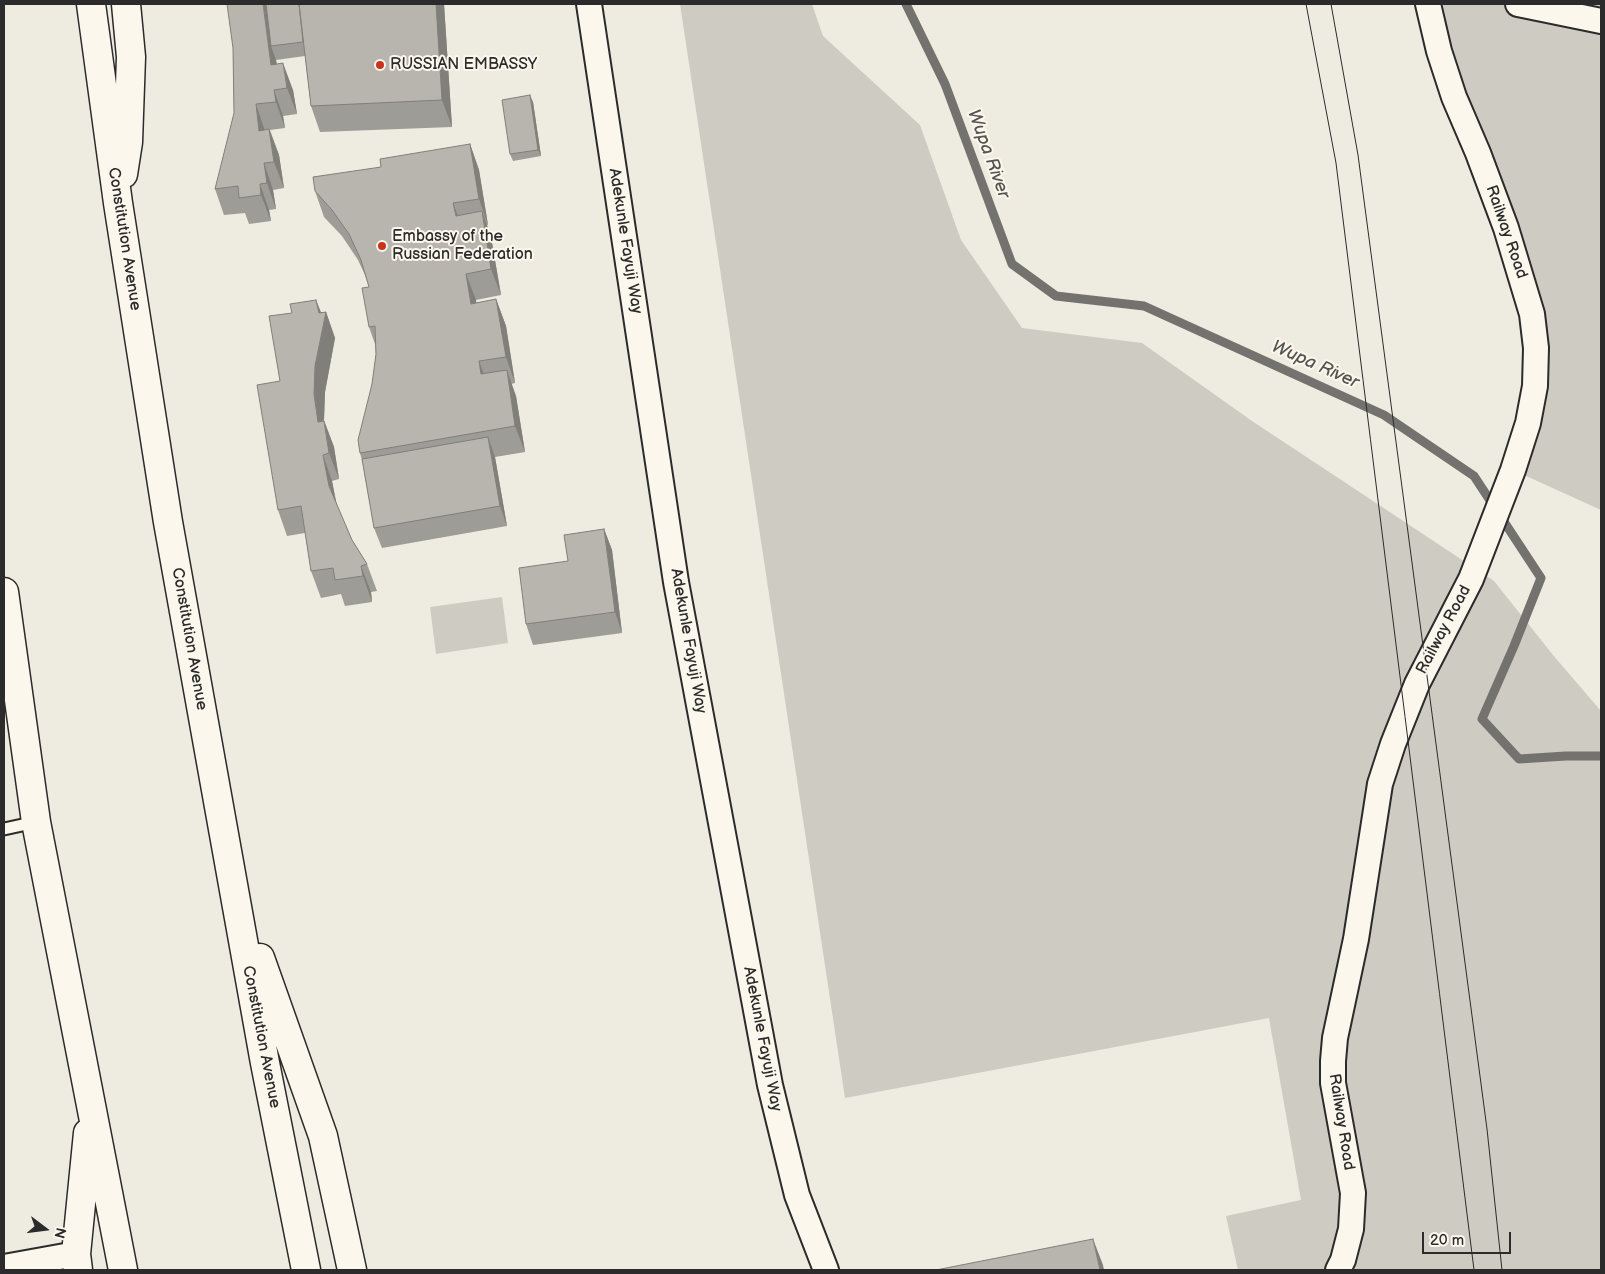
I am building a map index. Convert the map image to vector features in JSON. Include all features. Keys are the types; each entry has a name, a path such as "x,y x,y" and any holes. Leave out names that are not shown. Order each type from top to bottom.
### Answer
{"main road":[{"name":"Constitution Avenue","path":"91,4 118,203 168,522 265,1063 306,1270"},
{"path":"118,203 128,142 131,57 126,4"},
{"path":"4,592 36,822 123,1270"},
{"path":"232,882 323,1136 352,1270"},
{"path":"77,1262 91,1104"}],"street":[{"name":"Adekunle Fayuji Way","path":"589,4 676,582 768,1075 797,1195 826,1270"},
{"name":"Railway Road","path":"1338,1270 1343,1260 1351,1229 1352,1193 1334,1083 1333,1061 1335,1038 1356,939 1380,784 1393,744 1417,684 1471,579 1514,470 1528,424 1536,386 1536,348 1532,314 1506,228 1478,153 1454,97 1439,51 1428,4"},
{"path":"1518,4 1601,21"},
{"path":"4,1267 77,1262"}],"lane":[{"path":"4,828 36,822"}],"shaded area":[{"path":"680,4 812,4 823,36 920,125 961,240 1022,328 1142,343 1252,421 1494,581 1601,711 1601,1270 1238,1270 1226,1216 1301,1200 1269,1018 845,1098"},
{"path":"1428,4 1601,4 1601,510 1513,470 1536,348"},
{"path":"502,597 508,643 436,654 430,607"}],"building":[{"path":"227,4 263,4 271,65 283,63 287,88 274,90 276,102 256,104 259,131 269,129 274,162 264,163 267,183 260,184 261,195 239,198 238,186 215,189 234,113 233,48"},
{"path":"266,4 299,4 303,42 271,46"},
{"name":"RUSSIAN EMBASSY","path":"299,4 436,4 442,100 311,106"},
{"path":"530,95 538,150 510,154 502,100"},
{"path":"470,144 479,199 453,203 456,216 482,211 491,269 466,274 471,304 496,299 506,357 479,361 481,374 507,370 515,426 360,453 358,440 372,384 376,354 375,326 369,327 362,288 369,287 361,260 349,234 332,210 315,191 313,177 381,167 380,159"},
{"path":"316,300 319,313 326,312 315,366 314,394 318,422 324,421 329,453 323,455 329,486 352,540 367,564 361,566 363,576 335,580 333,568 311,571 301,506 278,510 257,385 280,381 269,316 292,313 290,304"},
{"path":"488,437 500,506 374,528 362,459"},
{"path":"604,529 615,612 526,624 519,568 568,561 564,535"},
{"path":"1093,1239 1100,1270 936,1270"}],"waterway":[{"name":"Wupa River","path":"906,4 945,84 1012,264 1056,296 1144,306 1384,415 1474,476 1541,578 1482,719 1519,759 1601,756"}],"tram line":[{"path":"1306,4 1336,163 1474,1270"},
{"path":"1331,4 1358,155 1487,1129 1502,1270"}],"place":[{"name":"RUSSIAN EMBASSY","path":"380,65"},
{"name":"Embassy of the Russian Federation","path":"382,246"}]}
